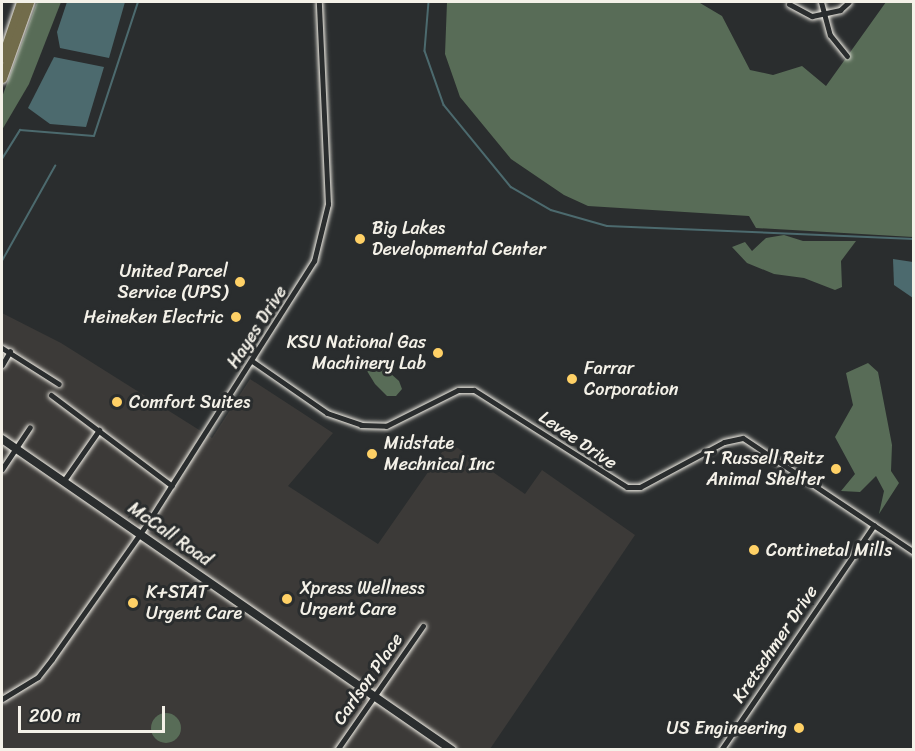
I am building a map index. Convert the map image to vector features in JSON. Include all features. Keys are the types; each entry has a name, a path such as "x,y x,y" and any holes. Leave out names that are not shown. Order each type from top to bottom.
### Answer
{"highway":[{"path":"2,58 21,2"},
{"path":"2,78 29,2"}],"main road":[{"name":"McCall Road","path":"2,439 15,452"},
{"name":"McCall Road","path":"2,449 15,452 65,479 452,750"}],"street":[{"name":"Hayes Drive","path":"2,699 45,670 141,533 307,276 324,233 328,188 320,2"},
{"path":"821,2 830,36 847,56"},
{"path":"789,4 806,15 824,14 849,2"},
{"path":"2,348 59,384"},
{"path":"2,365 10,351"},
{"name":"Levee Drive","path":"252,361 327,413 361,425 405,420 458,390 484,393 627,487 640,487 724,442 743,438 914,552"},
{"path":"51,395 172,486"},
{"path":"2,469 30,427"},
{"path":"65,479 99,430"},
{"name":"Kretschmer Drive","path":"721,750 874,525"},
{"name":"Carlson Place","path":"337,750 423,626"}],"shaded area":[{"path":"2,313 61,343 212,438 250,379 333,433 288,486 378,544 449,442 525,494 542,470 635,535 490,749 2,749"}],"green space":[{"path":"37,2 61,2 29,84 2,130 2,97"},
{"path":"447,2 700,3 722,16 750,70 773,75 802,66 826,86 886,2 913,2 913,237 756,228 749,216 588,206 564,195 511,159 460,97 445,54"},
{"path":"784,235 803,241 856,241 841,261 842,287 835,290 804,278 774,274 747,263 732,247 745,242 752,251 766,238"},
{"path":"371,363 381,365 399,381 402,389 396,396 387,396 375,384 367,371"},
{"path":"868,363 878,372 892,445 891,471 899,483 879,514 884,491 876,476 860,492 841,491 855,474 835,437 853,405 846,373"},
{"path":"166,713 177,717 181,728 177,739 166,743 155,739 151,728 155,717"}],"water":[{"path":"67,2 125,2 109,58 60,48 57,32"},
{"path":"54,57 104,67 86,127 50,124 28,108"},
{"path":"893,259 913,262 913,298 894,285"}],"waterway":[{"path":"2,159 20,130 94,136 138,2"},
{"path":"429,2 425,51 444,105 511,187 551,210 607,226 914,239"},
{"path":"2,261 55,166"}],"place":[{"name":"Big Lakes Developmental Center","path":"360,239"},
{"name":"United Parcel Service (UPS)","path":"240,282"},
{"name":"Heineken Electric","path":"236,317"},
{"name":"KSU National Gas Machinery Lab","path":"438,353"},
{"name":"Farrar Corporation","path":"572,379"},
{"name":"Comfort Suites","path":"117,402"},
{"name":"Midstate Mechnical Inc","path":"372,454"},
{"name":"T. Russell Reitz Animal Shelter","path":"836,469"},
{"name":"Continetal Mills","path":"754,550"},
{"name":"Xpress Wellness Urgent Care","path":"287,599"},
{"name":"K+STAT Urgent Care","path":"133,603"},
{"name":"US Engineering","path":"799,728"}]}
